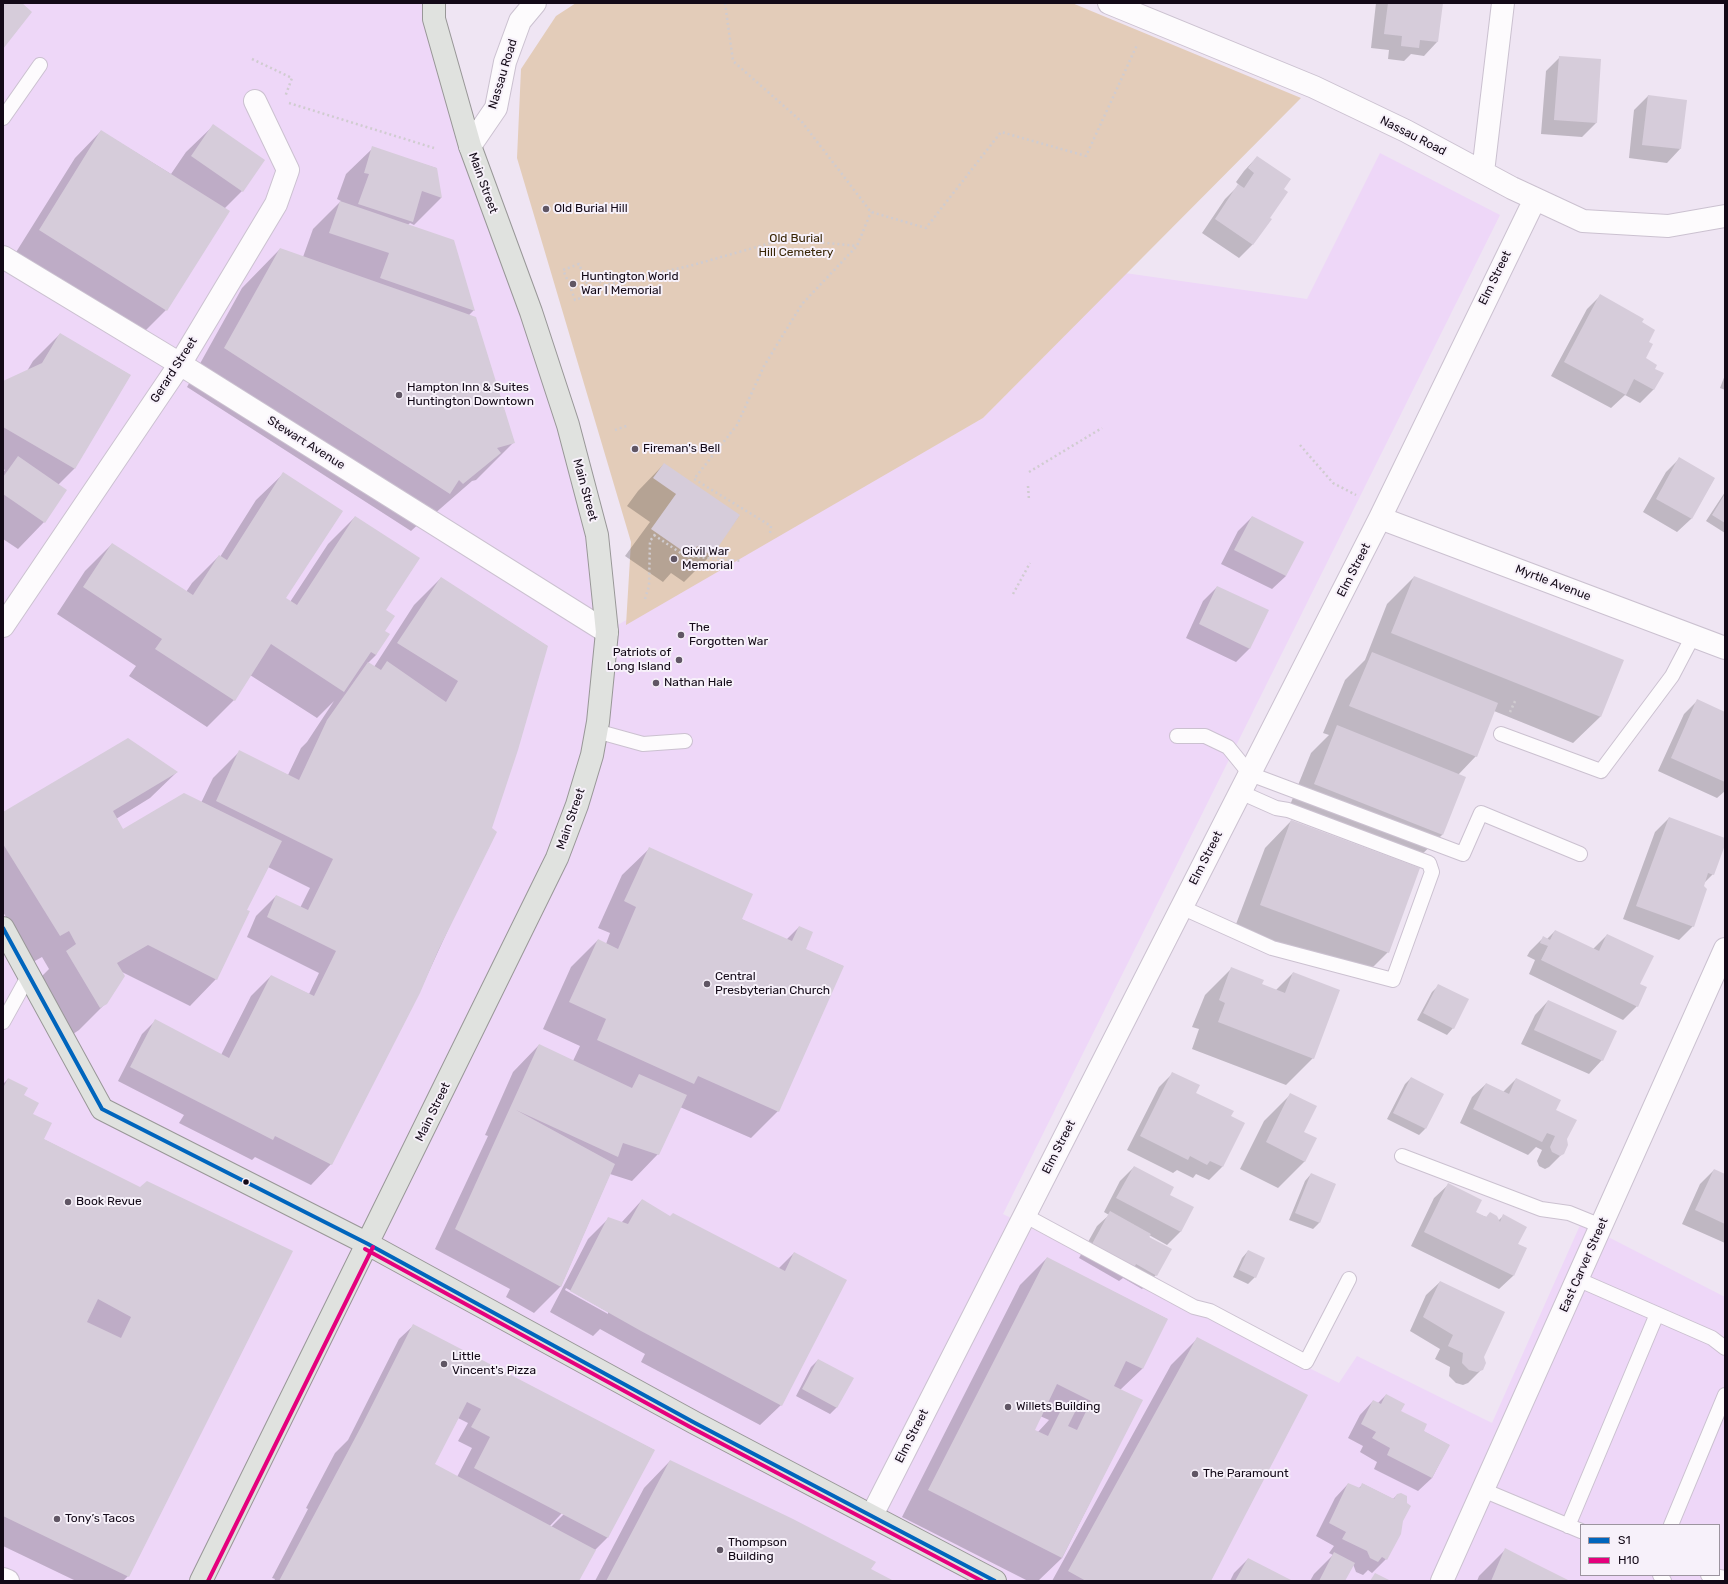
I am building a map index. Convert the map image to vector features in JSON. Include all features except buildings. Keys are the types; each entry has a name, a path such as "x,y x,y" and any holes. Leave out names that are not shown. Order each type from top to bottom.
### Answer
{"main road":[{"name":"Main Street","path":"201,1581 558,858 577,806 592,755 596,731 607,632 597,535 568,425 531,312 470,146 434,18 434,3"},
{"path":"3,928 102,1109 368,1244 695,1423 995,1581"}],"street":[{"name":"Nassau Road","path":"470,146 496,108 505,62 520,21 535,3"},
{"name":"Nassau Road","path":"1109,3 1314,87 1406,132 1535,199 1583,221 1668,226 1725,216"},
{"path":"1482,172 1503,3"},
{"name":"Gerard Street","path":"3,626 180,364 276,204 288,170 255,101"},
{"name":"Elm Street","path":"872,1515 1380,518 1535,199"},
{"name":"Stewart Avenue","path":"3,257 180,364 607,632"},
{"name":"Myrtle Avenue","path":"1380,518 1725,648"},
{"name":"East Carver Street","path":"1442,1581 1725,950"},
{"path":"3,1579 8,1581"}],"lane":[{"path":"3,118 40,65"},
{"path":"1501,734 1601,772 1672,676 1693,636"},
{"path":"596,731 643,744 685,741"},
{"path":"1177,736 1205,736 1228,747 1245,783 1276,808 1288,810 1429,863 1432,872 1393,980 1272,948 1181,907"},
{"path":"1245,783 1463,854 1481,813 1580,854"},
{"path":"3,1022 29,975"},
{"path":"1402,1156 1541,1209 1569,1212 1601,1226"},
{"path":"1024,1215 1194,1307 1210,1311 1306,1362 1349,1279"},
{"path":"1577,1279 1712,1338 1725,1348"},
{"path":"1483,1490 1574,1528 1657,1314"},
{"path":"1671,1524 1725,1395"},
{"path":"1714,1576 1725,1578"}],"path":[{"path":"725,3 733,61 802,122 871,212 926,228 1001,132 1086,156 1134,51"},
{"path":"252,59 292,78 283,102 434,148"},
{"path":"770,533 771,526 694,479 737,425 764,366 802,304 857,246 871,212"},
{"path":"585,279 592,276 606,285 693,265 785,239 857,246"},
{"path":"567,280 563,270 579,264 591,294 575,300 571,289"},
{"path":"615,430 629,425"},
{"path":"1029,472 1102,428"},
{"path":"1300,445 1333,482 1356,495"},
{"path":"1028,486 1029,500"},
{"path":"645,599 650,586 650,541 655,534 685,556 742,561"},
{"path":"1013,594 1030,563"}],"shaded area":[{"path":"3,3 436,3 565,427 607,631 983,418 1125,273 1307,299 1380,153 1500,215 1003,1214 1339,1383 1357,1356 1492,1423 1581,1223 1725,1297 1725,1581 3,1581"}],"green space":[{"name":"Old Burial Hill Cemetery","path":"576,3 1072,3 1301,98 983,418 626,625 631,542 517,158 521,69 556,16"}],"transit line":[{"name":"S1","path":"3,928 102,1109 368,1244 695,1423 995,1581"},
{"name":"H10","path":"208,1581 373,1247"},
{"name":"H10","path":"365,1249 692,1428 982,1581"}],"place":[{"name":"Old Burial Hill","path":"546,209"},
{"name":"Huntington World War I Memorial","path":"573,284"},
{"name":"Hampton Inn & Suites Huntington Downtown","path":"399,395"},
{"name":"Fireman's Bell","path":"635,449"},
{"name":"Civil War Memorial","path":"674,559"},
{"name":"The Forgotten War","path":"681,635"},
{"name":"Patriots of Long Island","path":"679,660"},
{"name":"Nathan Hale","path":"656,683"},
{"name":"Central Presbyterian Church","path":"707,984"},
{"name":"Book Revue","path":"68,1202"},
{"name":"Little Vincent's Pizza","path":"444,1364"},
{"name":"Willets Building","path":"1008,1407"},
{"name":"The Paramount","path":"1195,1474"},
{"name":"Tony’s Tacos","path":"57,1519"},
{"name":"Thompson Building","path":"720,1550"}]}
